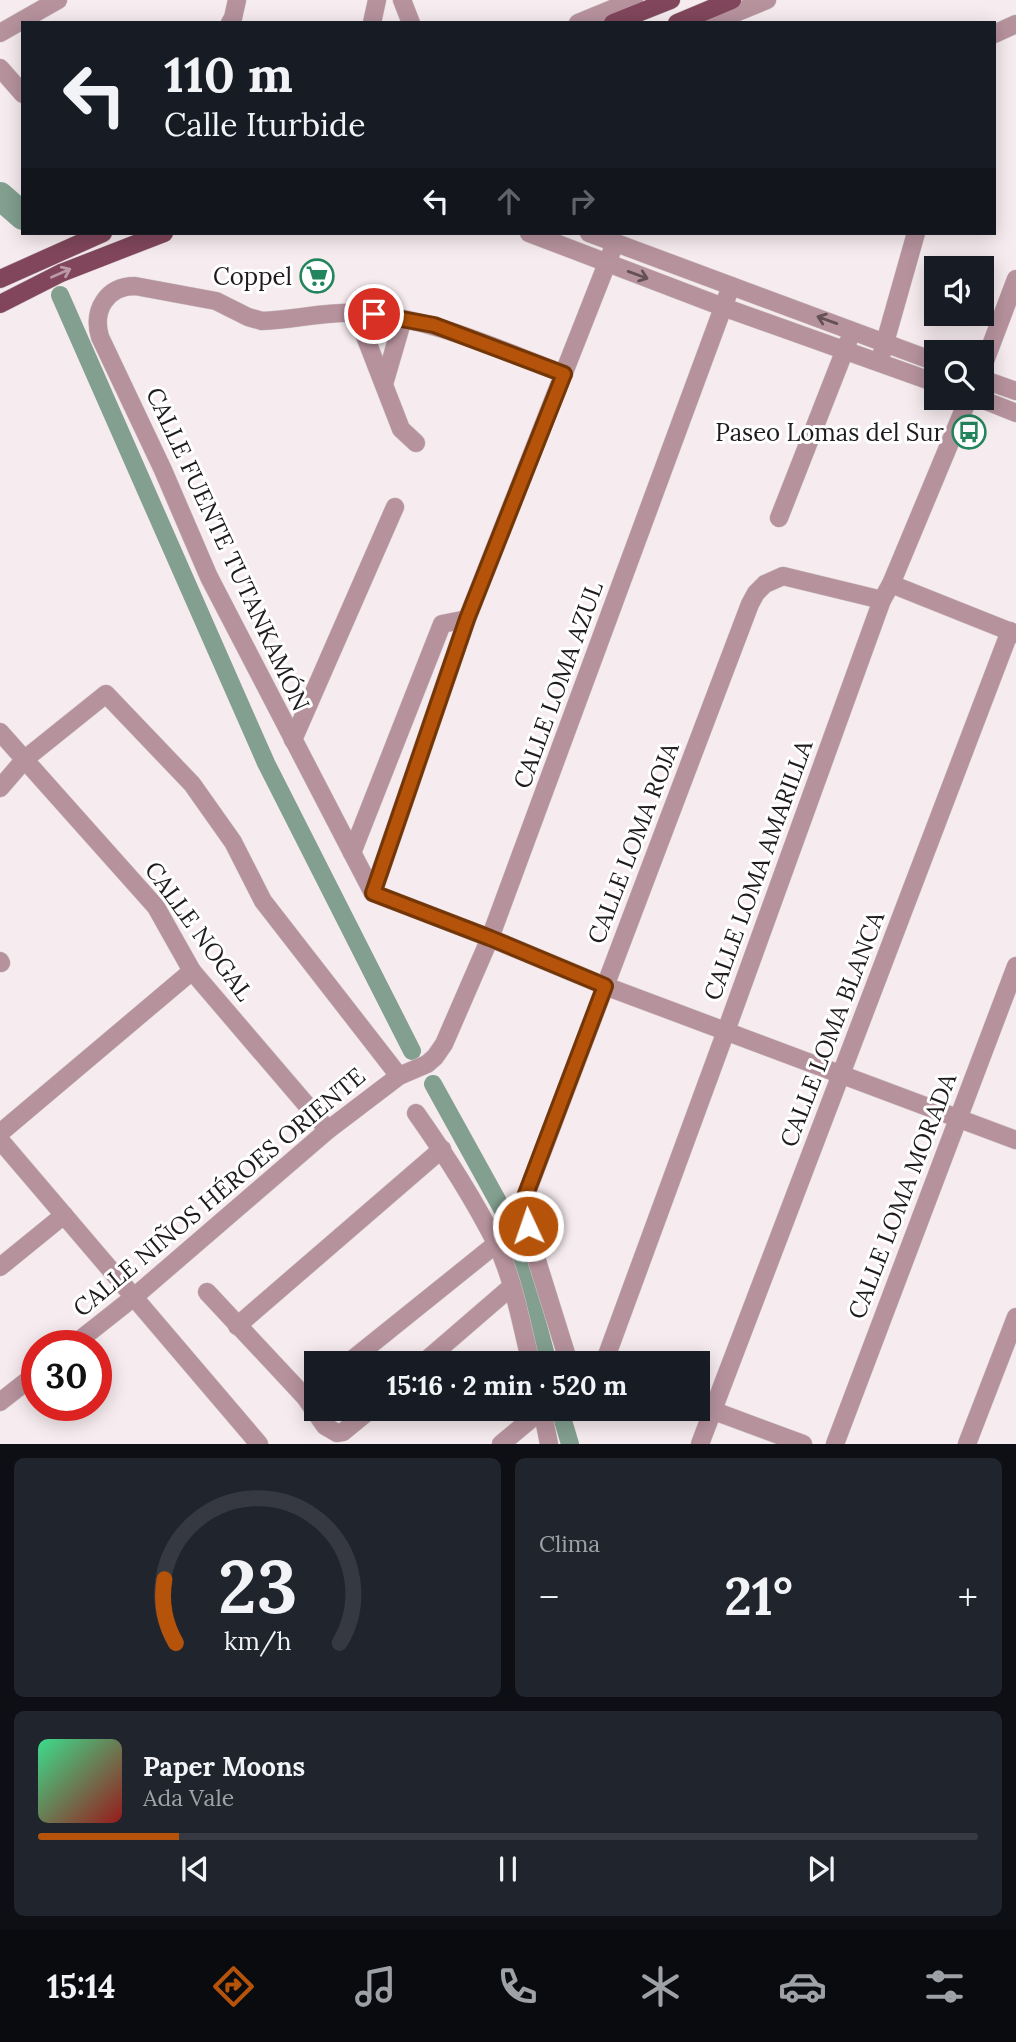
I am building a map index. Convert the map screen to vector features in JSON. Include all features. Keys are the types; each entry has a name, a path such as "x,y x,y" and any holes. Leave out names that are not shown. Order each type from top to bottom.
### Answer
{"main road":[{"path":"618,21 671,0"},
{"path":"682,21 732,0"},
{"path":"0,279 99,235"},
{"path":"0,304 61,273 159,235"}],"street":[{"path":"21,21 58,0"},
{"path":"231,21 237,0"},
{"path":"372,21 377,0"},
{"path":"402,0 410,21"},
{"path":"583,21 634,0"},
{"path":"716,21 767,0"},
{"path":"0,33 21,21"},
{"path":"996,33 1016,24"},
{"path":"0,68 21,92"},
{"path":"594,235 924,357"},
{"path":"879,363 915,235"},
{"path":"548,236 608,264 924,379"},
{"path":"615,243 467,619 373,893 605,986 1016,1140"},
{"path":"993,340 1016,279"},
{"name":"CALLE FUENTE TUTANKAMÓN","path":"356,313 262,321 216,301 126,286 107,296 101,307 98,328 209,577 373,893"},
{"name":"CALLE LOMA AZUL","path":"398,1076 427,1064 444,1044 490,938 731,286"},
{"path":"416,443 401,429 356,313 403,318 434,325 564,374"},
{"path":"384,384 403,318"},
{"path":"779,518 853,329"},
{"path":"994,383 1016,391"},
{"path":"994,404 1016,413"},
{"name":"CALLE LOMA AMARILLA","path":"608,1351 882,600 964,410"},
{"path":"293,740 395,507"},
{"name":"CALLE LOMA ROJA","path":"565,1351 538,1264 523,1207 524,1200 750,604 765,584 783,576 882,600"},
{"path":"891,584 1013,633"},
{"path":"352,853 442,624 467,619"},
{"name":"CALLE LOMA BLANCA","path":"710,1398 841,1075 1013,633"},
{"path":"0,788 25,759 106,694 192,784 233,842 263,901 398,1076"},
{"name":"CALLE NOGAL","path":"0,732 156,907 192,971 327,1130"},
{"name":"CALLE LOMA MORADA","path":"835,1444 1016,966"},
{"path":"0,1133 192,971"},
{"name":"CALLE NIÑOS HÉROES ORIENTE","path":"92,1330 327,1130 398,1076"},
{"path":"416,1113 442,1149 496,1244 511,1287 528,1351"},
{"path":"0,1140 134,1297 251,1441"},
{"path":"237,1326 442,1149"},
{"path":"0,1267 64,1215"},
{"path":"363,1351 496,1244"},
{"path":"437,1351 511,1287"},
{"path":"207,1292 237,1326 304,1386"},
{"path":"967,1444 1016,1317"},
{"path":"0,1402 21,1386"},
{"path":"710,1409 803,1444"},
{"path":"323,1421 325,1426 337,1433 356,1421"},
{"path":"501,1444 528,1421"},
{"path":"545,1421 550,1444"},
{"name":"CALLE LOMA BLANCA","path":"700,1444 704,1421"}],"waterway":[{"path":"0,196 21,214"},
{"path":"60,295 266,763 412,1051"},
{"path":"433,1084 512,1227 545,1351"},
{"path":"563,1421 570,1444"}],"place":[{"name":"Coppel","path":"317,276"},
{"name":"Paseo Lomas del Sur","path":"969,432"}],"route":[{"path":"374,314 434,325 564,374 467,619 373,893 605,986 524,1200 528,1226"}]}
